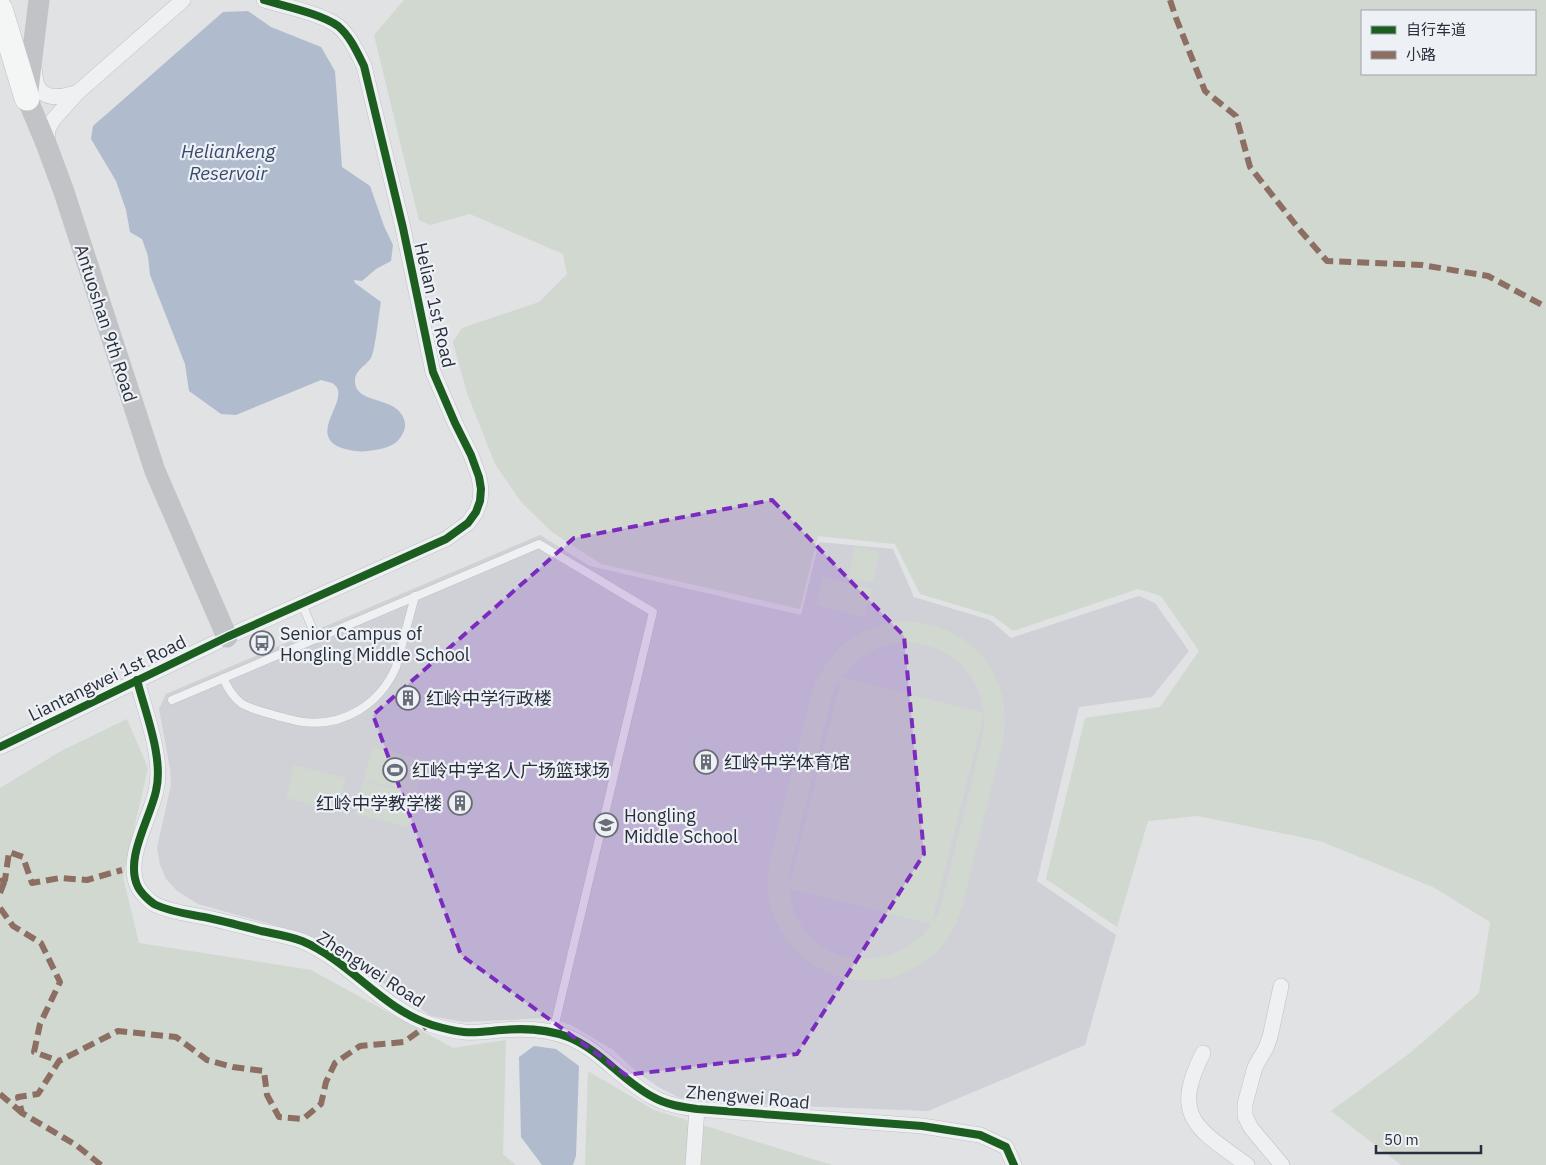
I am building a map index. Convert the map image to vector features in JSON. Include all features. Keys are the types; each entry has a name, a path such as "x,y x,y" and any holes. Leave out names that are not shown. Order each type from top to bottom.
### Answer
{"main road":[{"path":"0,10 27,98"}],"street":[{"name":"Antuoshan 9th Road","path":"39,0 27,98 64,192 155,471 227,637"},
{"path":"47,146 50,124 78,92 183,0"},
{"name":"Helian 1st Road","path":"227,637 446,539 468,523 476,512 480,501 481,489 471,455 433,372 364,66 357,50 338,26 320,17 264,0"},
{"path":"32,57 37,84 41,91 48,96 57,97 78,92"},
{"name":"Liantangwei 1st Road","path":"0,747 227,637"},
{"name":"Zhengwei Road","path":"137,680 158,758 158,775 156,791 136,856 134,874 139,889 154,904 178,913 212,919 302,941 324,953 397,1007 429,1024 465,1032 528,1029 553,1032 580,1042 641,1090 654,1098 675,1106 922,1126 980,1135 1006,1148 1014,1165"},
{"path":"1281,986 1270,1037 1255,1067 1247,1094 1245,1116 1251,1128 1282,1165"},
{"path":"1203,1053 1188,1095 1191,1114 1205,1135 1247,1165"},
{"path":"694,1165 697,1109"}],"lane":[{"path":"172,700 539,544 653,612 553,1032"},
{"path":"223,678 234,698 246,707 301,722 322,722 343,718 372,702 392,676 415,596"},
{"path":"302,604 317,638"}],"highlighted area":[{"path":"772,500 904,636 924,854 797,1054 626,1075 461,955 373,715 574,538"}],"shaded area":[{"path":"404,0 1546,0 1546,1165 1401,1165 1331,1111 1410,1053 1479,993 1490,922 1433,887 1320,841 1198,816 1148,821 1117,927 1046,879 1085,718 1160,707 1199,651 1161,596 1138,589 1013,631 993,616 920,594 895,544 818,536 800,609 601,564 552,532 521,502 495,464 467,393 453,342 462,328 539,302 567,274 563,254 470,214 430,225 419,220 374,35"},
{"name":"Hongling Middle School","path":"540,535 590,566 801,615 819,542 893,549 914,597 990,620 1011,638 1139,596 1155,603 1189,651 1152,697 1079,707 1037,881 1116,935 1085,1045 928,1111 698,1102 678,1097 660,1088 637,1072 613,1050 571,1025 548,1018 464,1022 431,1016 341,954 302,933 198,904 177,891 166,879 160,865 157,848 171,785 170,769 159,709 166,694"},
{"path":"855,546 880,552 873,583 848,577"},
{"path":"823,577 872,589 865,617 816,605"},
{"path":"906,621 930,625 951,633 969,644 984,658 995,676 1002,696 1005,718 1003,742 962,907 952,932 935,952 911,970 883,979 863,980 842,977 823,970 806,959 791,945 779,928 771,908 768,896 768,878 770,859 811,695 818,679 835,652 846,642 859,634 889,623","holes":["906,642 935,648 959,662 976,684 984,713 842,677 862,657 878,648","841,680 789,886 791,864 835,689","984,715 982,738 942,901 938,913 932,922","789,889 931,925 913,943 892,954 869,959 846,957 826,949 808,934 795,914"]},
{"path":"127,719 148,768 123,877 139,943 311,970 453,1048 506,1040 503,1154 516,1165 0,1165 0,788 61,751"},
{"name":"红岭中学名人广场篮球场","path":"372,747 425,760 417,793 364,780"},
{"path":"294,765 346,778 338,811 286,798"},
{"name":"红岭中学名人广场篮球场","path":"363,781 416,794 408,827 355,814"},
{"path":"588,1071 654,1110 832,1165 585,1165"}],"water":[{"name":"Heliankeng Reservoir","path":"248,11 271,27 321,47 335,71 342,167 370,186 393,245 391,261 376,269 362,281 354,280 355,283 381,302 371,358 356,375 355,383 357,389 368,397 397,409 405,422 401,437 391,445 383,448 356,451 345,449 333,443 328,435 328,426 338,397 338,389 332,383 321,380 236,415 221,414 189,391 185,364 150,275 148,256 142,239 130,232 126,210 116,181 91,139 93,126 223,12"},
{"path":"534,1046 556,1049 579,1066 576,1156 573,1165 542,1165 521,1137 519,1057"}],"marked path":[{"path":"1170,0 1205,91 1236,116 1250,167 1327,261 1422,265 1488,276 1546,307"},
{"path":"0,881 5,880 9,852 23,857 32,883 60,878 87,880 122,870"},
{"path":"0,893 5,880"},
{"path":"0,908 13,926 41,943 60,982 40,1024 34,1052 59,1061"},
{"path":"101,1165 76,1145 22,1113 18,1097 38,1094 59,1061 118,1031 176,1037 207,1060 233,1067 264,1071 267,1095 279,1117 303,1119 321,1104 326,1082 335,1063 360,1046 404,1042 429,1024"},
{"path":"0,1094 22,1113"}],"cycle path":[{"path":"0,747 227,637 446,539 468,523 476,512 480,501 479,477 471,455 433,372 403,228 364,66 350,39 338,26 313,14 264,0"},
{"path":"137,680 156,750 158,778 153,802 136,852 135,876 141,892 156,905 174,911 302,941 336,960 397,1008 414,1018 432,1025 460,1032 527,1029 552,1032 568,1037 601,1057 631,1083 658,1100 669,1104 697,1109 922,1126 980,1135 1006,1147 1014,1165"}],"place":[{"name":"Senior Campus of Hongling Middle School","path":"262,643"},
{"name":"红岭中学行政楼","path":"408,698"},
{"name":"红岭中学体育馆","path":"706,762"},
{"name":"红岭中学名人广场篮球场","path":"395,770"},
{"name":"红岭中学教学楼","path":"460,803"},
{"name":"Hongling Middle School","path":"606,825"}]}
